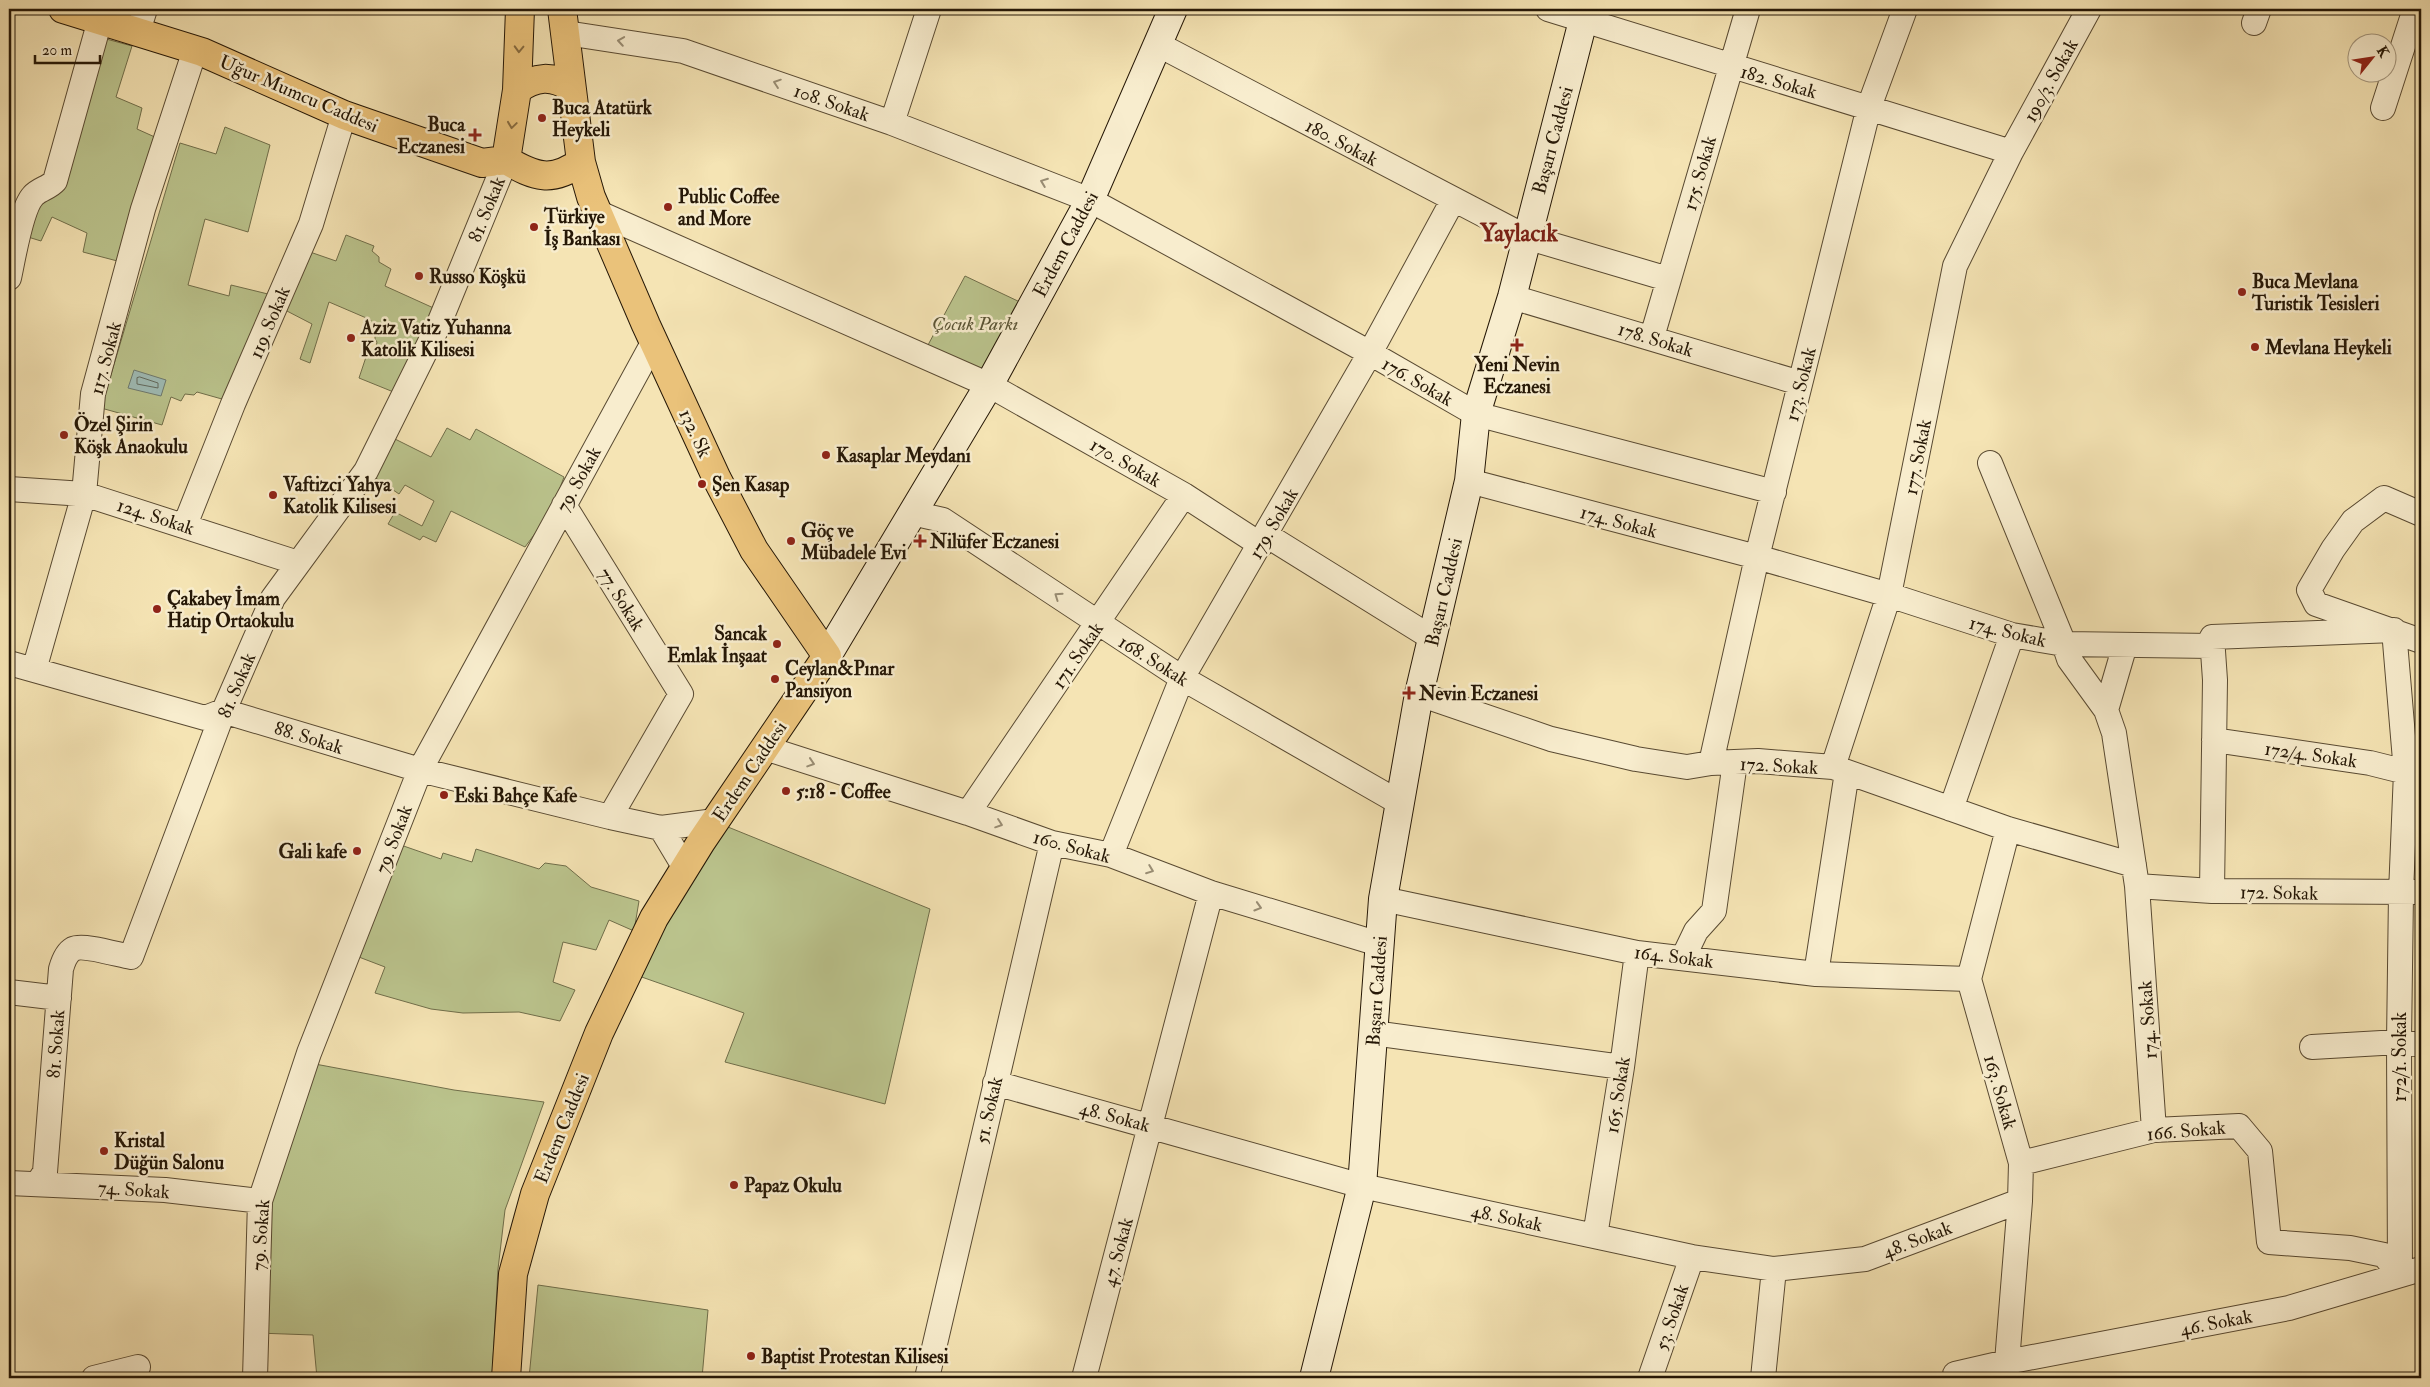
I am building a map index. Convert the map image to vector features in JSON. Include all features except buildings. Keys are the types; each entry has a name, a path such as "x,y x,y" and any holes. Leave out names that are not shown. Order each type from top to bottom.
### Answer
{"main road":[{"name":"Uğur Mumcu Caddesi","path":"63,9 100,20 142,20 195,50 344,115 482,163 506,160"},
{"path":"520,9 517,90 506,160 535,175 552,176 568,172 581,162 564,21"},
{"path":"517,90 526,84 545,78 560,80 571,88"},
{"name":"132. Sk","path":"581,162 595,205 717,479 754,550 827,656"},
{"path":"552,176 595,205"},
{"name":"Erdem Caddesi","path":"506,1378 513,1274 535,1194 599,1033 654,918 715,821 827,656"}],"street":[{"path":"892,123 930,9"},
{"name":"Erdem Caddesi","path":"827,656 989,384 1090,200 1159,45 1173,9"},
{"name":"182. Sokak","path":"1548,9 1585,15 1730,67 2011,152"},
{"name":"175. Sokak","path":"1652,337 1748,9"},
{"name":"173. Sokak","path":"1711,763 1757,557 1869,108 1905,9"},
{"name":"190/3. Sokak","path":"2011,152 2089,9"},
{"path":"2383,108 2415,9"},
{"name":"Başarı Caddesi","path":"1314,1378 1362,1186 1383,899 1419,694 1469,481 1476,414 1512,297 1585,15"},
{"path":"9,278 26,208 33,196 50,186 55,180 100,20"},
{"name":"108. Sokak","path":"564,21 683,51 892,123 1090,200"},
{"name":"180. Sokak","path":"1159,45 1526,237 1668,279"},
{"name":"117. Sokak","path":"34,670 84,494 94,394 142,210 195,50"},
{"name":"119. Sokak","path":"185,525 233,404 311,224 344,115"},
{"name":"177. Sokak","path":"1816,974 1840,770 1889,595 1955,266 2011,152"},
{"name":"81. Sokak","path":"38,1183 45,1172 59,998 64,960 74,948 81,947 131,957 224,711 274,598 366,471 438,326 506,160"},
{"name":"176. Sokak","path":"1090,200 1370,353 1476,414 1774,492"},
{"name":"179. Sokak","path":"1111,856 1182,678 1370,353 1453,200"},
{"name":"170. Sokak","path":"595,205 989,384 1432,638"},
{"name":"178. Sokak","path":"1512,297 1652,337 1800,383"},
{"name":"79. Sokak","path":"255,1378 260,1201 309,1053 420,770 654,340"},
{"path":"1990,463 2064,644 2213,646"},
{"name":"174. Sokak","path":"1469,481 1757,557 1889,595 2012,635 2064,644 2069,659 2106,710 2114,733 2136,875 2154,1130"},
{"name":"124. Sokak","path":"9,489 84,494 298,563"},
{"name":"171. Sokak","path":"968,813 1184,495"},
{"path":"2421,514 2384,498 2353,521 2333,549 2309,590 2316,604 2421,641"},
{"name":"77. Sokak","path":"564,505 681,694 610,817"},
{"name":"168. Sokak","path":"912,513 943,520 1182,678 1400,803"},
{"path":"2212,891 2214,740 2212,637 2394,630"},
{"name":"172/1. Sokak","path":"2394,630 2406,772 2411,892 2411,1272"},
{"path":"1951,809 2012,635"},
{"path":"2106,710 2125,645"},
{"name":"88. Sokak","path":"9,663 206,718 224,711 420,770 610,817 661,828 715,821"},
{"name":"172. Sokak","path":"1419,694 1551,739 1636,759 1687,767 1711,763 1758,761 1840,770 2136,875 2212,891 2411,892"},
{"name":"172/4. Sokak","path":"2214,740 2370,763 2406,772"},
{"name":"160. Sokak","path":"765,748 968,813 1052,843 1111,856 1211,893 1379,944"},
{"path":"1683,958 1696,931 1714,910 1735,762"},
{"path":"661,828 685,868"},
{"path":"1969,980 2008,829"},
{"name":"51. Sokak","path":"927,1378 1052,843"},
{"name":"47. Sokak","path":"1084,1378 1211,893"},
{"name":"164. Sokak","path":"1383,899 1636,953 1816,974 1969,980"},
{"name":"165. Sokak","path":"1595,1236 1622,1067 1636,953"},
{"name":"163. Sokak","path":"1969,980 2020,1163 2020,1201 2007,1362"},
{"path":"9,992 59,998"},
{"path":"1373,1033 1622,1067"},
{"path":"2312,1048 2410,1043"},
{"name":"48. Sokak","path":"995,1083 1151,1125 1362,1186 1692,1257 1774,1269 1865,1259 2020,1201"},
{"name":"166. Sokak","path":"2020,1163 2154,1130 2239,1126 2260,1151 2269,1242 2350,1248 2384,1255 2411,1272"},
{"name":"74. Sokak","path":"9,1183 164,1190 260,1201"},
{"name":"53. Sokak","path":"1650,1378 1692,1257"},
{"path":"1763,1378 1774,1269"},
{"name":"46. Sokak","path":"1955,1378 1955,1374 2007,1362 2288,1308 2411,1272"},
{"path":"94,1378 138,1367"}],"green space":[{"path":"99,37 132,46 116,97 142,108 137,129 157,138 125,263 83,252 87,233 52,217 41,241 28,237"},
{"path":"225,127 270,145 248,232 205,219 188,285 229,296 231,285 272,295 229,401 197,392 194,395 185,394 181,401 171,397 162,425 101,408 180,143 216,154"},
{"path":"346,235 374,246 372,251 379,257 379,262 391,269 385,286 438,310 396,393 359,378 367,354 374,355 377,342 375,332 368,328 371,320 329,302 310,363 300,359 312,324 285,310 310,252 336,261"},
{"name":"Çocuk Parkı","path":"965,276 1022,303 984,371 928,345"},
{"path":"447,428 470,440 476,429 564,477 551,512 525,547 451,511 436,542 423,536 420,540 388,524 395,512 422,526 434,501 405,485 399,494 370,474 391,437 431,457"},
{"path":"728,827 930,909 885,1104 725,1062 744,1013 636,975 670,908"},
{"path":"395,843 441,859 443,853 472,862 476,849 539,869 545,863 566,866 591,887 639,901 634,931 609,920 596,950 563,942 553,982 575,990 560,1021 519,1012 463,1013 431,1009 375,993 385,967 351,954"},
{"path":"315,1064 454,1090 544,1102 505,1210 498,1269 492,1378 317,1378 313,1335 257,1333 265,1213"},
{"path":"538,1285 708,1310 702,1378 529,1378"}],"water":[{"path":"134,370 166,380 161,396 128,388"}],"place":[{"name":"Buca Atatürk Heykeli","path":"542,118"},
{"name":"Buca Eczanesi","path":"475,135"},
{"name":"Public Coffee and More","path":"668,207"},
{"name":"Türkiye İş Bankası","path":"534,227"},
{"name":"Russo Köşkü","path":"419,276"},
{"name":"Buca Mevlana Turistik Tesisleri","path":"2242,292"},
{"name":"Aziz Vatiz Yuhanna Katolik Kilisesi","path":"351,338"},
{"name":"Yeni Nevin Eczanesi","path":"1517,345"},
{"name":"Mevlana Heykeli","path":"2255,347"},
{"name":"Özel Şirin Köşk Anaokulu","path":"64,435"},
{"name":"Kasaplar Meydanı","path":"826,455"},
{"name":"Şen Kasap","path":"702,484"},
{"name":"Vaftizci Yahya Katolik Kilisesi","path":"273,495"},
{"name":"Göç ve Mübadele Evi","path":"791,541"},
{"name":"Nilüfer Eczanesi","path":"920,541"},
{"name":"Çakabey İmam Hatip Ortaokulu","path":"157,609"},
{"name":"Sancak Emlak İnşaat","path":"777,644"},
{"name":"Ceylan&Pınar Pansiyon","path":"775,679"},
{"name":"Nevin Eczanesi","path":"1409,693"},
{"name":"5:18 - Coffee","path":"786,791"},
{"name":"Eski Bahçe Kafe","path":"444,795"},
{"name":"Gali kafe","path":"357,851"},
{"name":"Kristal Düğün Salonu","path":"104,1151"},
{"name":"Papaz Okulu","path":"734,1185"},
{"name":"Baptist Protestan Kilisesi","path":"751,1356"}],"district":[{"name":"Yaylacık","path":"1519,233"}]}
